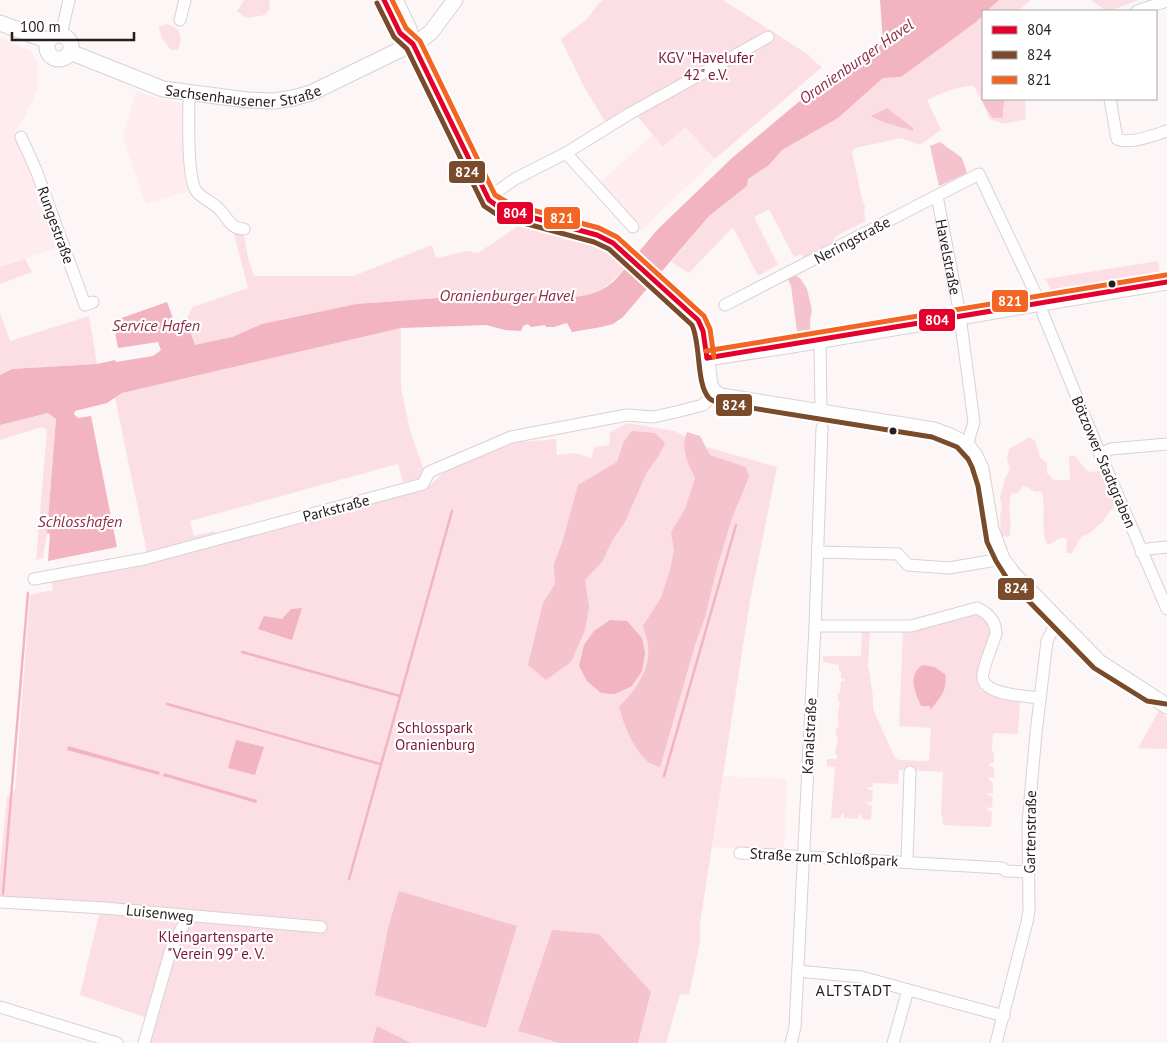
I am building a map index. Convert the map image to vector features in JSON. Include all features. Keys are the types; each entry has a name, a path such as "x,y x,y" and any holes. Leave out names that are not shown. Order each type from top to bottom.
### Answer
{"main road":[{"path":"384,0 400,33 413,44"},
{"path":"395,0 409,29 413,44 489,200 494,205 597,235 613,244 698,320 703,331 710,385 720,395 934,430 967,445 982,469 991,529 1002,559 1014,575 1098,662 1167,706"},
{"name":"Sachsenhausener Straße","path":"70,52 163,89 265,101 293,98 311,93 413,44 431,32 455,0"},
{"path":"0,23 70,41 70,52 67,57 61,59 52,57 47,48 54,38"},
{"path":"707,358 960,317 1042,309 1167,282"},
{"path":"1150,694 1167,697"}],"street":[{"path":"54,38 69,0"},
{"path":"180,20 185,0"},
{"path":"1140,10 1167,1"},
{"path":"489,200 495,193 515,179 566,153 629,114 768,37"},
{"path":"189,93 190,154 193,183 196,191 218,208 232,226 244,229"},
{"path":"1110,100 1117,139 1121,141 1152,137 1167,131"},
{"name":"Rungestraße","path":"21,136 36,170 84,305 93,302"},
{"path":"566,153 633,227"},
{"name":"Neringstraße","path":"725,305 979,174"},
{"name":"Bötzower Stadtgraben","path":"979,174 1042,309 1100,454 1167,609"},
{"name":"Havelstraße","path":"938,196 960,317 974,422 967,445"},
{"path":"820,340 821,412"},
{"name":"Parkstraße","path":"34,579 152,557 423,484 430,472 511,436 627,415 653,417 703,405 720,395"},
{"name":"Kanalstraße","path":"790,1043 795,1027 798,971 815,626 822,428"},
{"path":"1100,454 1111,450 1167,444"},
{"path":"1141,552 1148,549 1167,548"},
{"path":"818,552 898,554 908,566 949,568 1002,559"},
{"path":"815,626 911,626 977,608 994,622 996,628 996,634 982,679 985,684 993,691 1039,698"},
{"name":"Gartenstraße","path":"996,1043 1027,922 1028,823 1039,698 1047,641 1052,630 1060,623"},
{"name":"Straße zum Schloßpark","path":"907,861 910,772"},
{"name":"Straße zum Schloßpark","path":"740,853 907,861 1002,868 1007,864 1029,868"},
{"name":"Luisenweg","path":"0,902 104,908 321,927"},
{"path":"144,1043 171,949 188,916"},
{"path":"798,971 861,977 1004,1016"},
{"path":"893,1043 908,990"},
{"path":"0,1007 117,1043"}],"shaded area":[{"path":"0,38 31,51 38,65 38,88 21,124 15,132 58,247 0,267"},
{"path":"136,91 156,98 184,104 182,117 188,191 146,204 123,138"},
{"path":"983,100 1005,100 1002,118 993,118"},
{"path":"887,108 913,128 914,131 871,116"},
{"path":"685,127 715,159 641,230 598,184 653,135 663,146"},
{"path":"940,142 962,158 967,173 939,186 930,146"},
{"path":"792,274 800,278 807,289 812,310 810,320 811,336 800,335 797,331 791,286 787,277"},
{"path":"632,431 655,433 665,443 647,472 625,522 613,539 602,562 585,580 589,607 585,630 571,662 546,680 528,665 543,603 555,584 554,564 563,540 578,485 617,462 624,441"},
{"path":"687,432 700,436 710,455 746,467 749,477 732,518 705,617 695,645 660,767 647,761 641,754 626,728 619,707 636,687 647,663 648,645 643,626 661,598 674,550 671,532 685,509 695,478 685,450 684,444"},
{"path":"723,776 787,779 784,850 712,847"},
{"path":"399,891 517,926 486,1028 375,995 388,928"},
{"path":"552,930 599,934 651,992 638,1043 559,1043 518,1031"},
{"path":"377,1026 411,1043 372,1043"}],"green space":[{"path":"244,0 269,0 270,9 265,15 246,18 237,11"},
{"name":"KGV \"Havelufer 42\" e.V.","path":"603,0 723,0 809,55 811,59 822,67 715,159 685,127 663,147 632,110 607,125 583,85 561,39 587,19"},
{"path":"999,0 1031,0 1019,10 988,10"},
{"path":"1091,0 1139,0 1112,10 1105,10"},
{"path":"982,16 982,100 1025,100 1026,119 1003,124 990,119 974,86 944,92 927,100 941,130 920,145 901,138 855,148 852,152 865,207 866,221 838,235 834,238 834,242 806,260 801,254 794,257 769,209 754,217 778,265 758,276 733,227 689,273 671,262 709,216 747,186 748,179 769,165 782,150 838,118 883,78 901,77"},
{"path":"166,24 175,28 180,33 178,50 172,50 162,37 159,27"},
{"path":"518,226 604,247 628,264 610,282 594,293 575,297 439,298 356,304 262,324 232,337 194,346 186,320 193,307 248,288 234,234 244,235 248,258 254,276 353,276 432,245 436,258 467,251 478,253"},
{"path":"25,259 32,272 0,284 0,267"},
{"path":"1158,261 1160,272 1051,290 1045,279"},
{"path":"0,313 10,341 89,316 97,364 12,369 0,375"},
{"path":"401,328 401,388 411,434 425,472 420,479 403,482 398,464 190,521 194,536 215,531 216,536 147,553 115,397 122,393"},
{"path":"49,413 56,418 47,533 43,558 36,560 47,430 42,427 0,440 0,425"},
{"name":"Schlosspark Oranienburg","path":"628,423 675,431 703,446 777,467 750,601 700,923 700,942 689,995 680,994 666,1043 638,1043 651,992 552,930 518,1031 559,1043 411,1043 377,1027 372,1043 147,1043 153,1020 80,995 100,910 0,904 0,869 7,797 15,790 30,595 53,590 52,581 180,556 427,488 451,466 509,443 556,439 557,455 575,453 591,458 595,447 609,445 610,432"},
{"path":"1030,437 1035,441 1040,457 1047,463 1047,473 1054,480 1070,480 1069,456 1075,456 1088,472 1101,471 1112,493 1114,507 1091,532 1081,537 1072,553 1066,553 1067,539 1064,538 1047,545 1044,532 1042,492 1036,492 1025,486 1018,493 1011,494 1009,537 1001,536 1000,515 1002,509 1000,496 1005,477 1010,470 1007,459 1009,449"},
{"path":"975,610 992,626 978,685 982,691 1020,698 1018,734 993,733 992,752 994,753 994,763 989,765 994,768 994,778 989,777 989,780 993,783 993,793 988,793 988,795 993,797 992,808 988,807 987,810 992,812 991,826 944,825 942,823 943,772 899,770 898,784 873,783 873,787 868,787 868,789 873,791 872,802 867,802 867,804 872,806 871,820 862,819 862,814 857,819 844,818 844,813 840,818 831,818 835,767 827,766 827,759 837,759 835,754 838,737 836,736 836,728 838,728 839,719 837,719 840,702 838,701 838,693 840,693 841,681 845,679 841,678 839,665 823,662 823,656 861,656 862,627 870,627 868,665 873,709 895,758 899,760 929,761 931,728 899,726 903,628"},
{"path":"1159,711 1167,717 1167,749 1138,748"}],"water":[{"path":"880,0 999,0 988,10 982,10 982,16 976,22 901,77 883,78 838,118 782,150 769,165 748,179 747,186 709,216 623,317 613,324 572,332 567,323 554,327 546,327 545,325 531,327 528,324 523,326 521,331 505,330 486,325 401,328 122,393 107,403 75,411 74,414 78,418 91,416 117,547 48,561 50,534 47,533 56,419 48,413 0,425 0,375 12,369 97,364 153,356 161,350 158,342 118,348 113,321 167,302 177,329 188,326 195,345 232,337 262,324 356,304 439,298 549,296 550,298 568,298 602,290 616,279 658,229 732,158 833,73 859,64 883,43"},
{"path":"302,608 292,640 258,629 264,616 282,619 291,609"},
{"path":"610,620 627,621 642,638 645,653 642,671 632,686 615,694 601,693 587,681 579,666 584,645 594,631"},
{"path":"923,665 934,667 945,674 946,680 940,698 930,710 930,706 921,706 914,684 915,673"},
{"path":"236,740 264,747 255,775 228,768"},
{"path":"68,746 160,772 159,775 67,750"},
{"path":"164,773 257,800 256,803 163,776"}],"waterway":[{"path":"349,879 452,511"},
{"path":"664,776 736,525"},
{"path":"3,894 28,593"},
{"path":"242,652 400,696"},
{"path":"167,704 380,764"}],"transit line":[{"name":"804","path":"384,0 400,33 413,44 489,200 508,211 597,235 613,243 698,320 703,331 707,358"},
{"name":"821","path":"392,0 406,28 420,41 495,195 510,204 599,228 617,237 704,316 710,329 714,357"},
{"name":"824","path":"377,3 394,37 407,49 484,206 505,218 594,242 609,249 692,325 697,342 702,383 705,392 713,401 932,437 957,447 968,459 972,467 978,486 987,542 1008,580 1094,668 1147,701 1166,704"},
{"name":"821","path":"706,351 1166,275"},
{"name":"804","path":"707,358 1167,282"}],"district":[{"name":"ALTSTADT","path":"854,990"}],"water label":[{"name":"Oranienburger Havel","path":"856,61"},
{"name":"Oranienburger Havel","path":"507,295"},
{"name":"Service Hafen","path":"156,325"},
{"name":"Schlosshafen","path":"80,521"}],"park label":[{"name":"Kleingartensparte \"Verein 99\" e. V.","path":"216,944"}]}
